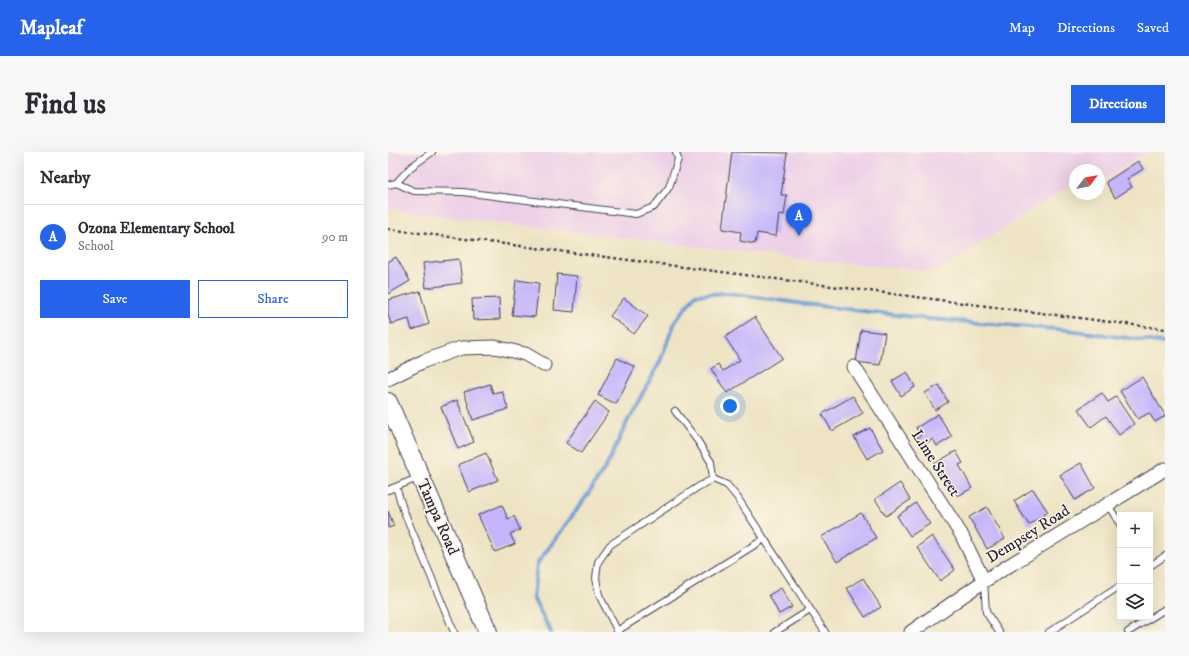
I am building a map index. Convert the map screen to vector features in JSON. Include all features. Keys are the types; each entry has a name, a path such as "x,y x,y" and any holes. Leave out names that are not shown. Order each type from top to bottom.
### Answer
{"street":[{"path":"388,379 424,361 461,348 495,347 525,354 544,365"},
{"name":"Lime Street","path":"854,367 962,534 984,581"},
{"name":"Tampa Road","path":"388,402 488,632"},
{"name":"Dempsey Road","path":"911,632 984,581 1165,469"}],"lane":[{"path":"388,185 396,183 411,167 432,152"},
{"path":"396,183 414,191 463,192 636,214 654,207 669,187 678,159 676,152"},
{"path":"675,411 697,440 711,462 713,479"},
{"path":"388,490 421,477"},
{"path":"713,479 727,485 737,498 825,632"},
{"path":"713,479 698,487 610,545 598,562 596,578 599,596 617,632 764,539"},
{"path":"396,487 403,509 454,632"},
{"path":"1108,505 1117,519"},
{"path":"1153,564 1165,556"},
{"path":"984,581 986,612 999,632"},
{"path":"1049,632 1117,588"},
{"path":"1128,632 1165,609"},
{"path":"775,632 810,610"}],"path":[{"path":"388,229 1165,329"}],"shaded area":[{"path":"388,152 1146,152 1105,178 1105,164 1069,164 1069,186 937,271 825,262 388,209"}],"building":[{"path":"732,152 787,153 781,195 787,195 784,215 779,214 776,236 757,233 755,244 740,241 741,232 722,229"},
{"path":"1138,161 1143,169 1127,179 1132,187 1115,198 1106,182"},
{"path":"396,257 410,281 388,294 388,262"},
{"path":"459,259 462,283 426,288 423,263"},
{"path":"557,274 577,276 574,312 554,310"},
{"path":"516,280 539,283 535,317 512,315"},
{"path":"420,291 429,324 412,330 409,319 391,324 388,315 388,300"},
{"path":"499,298 500,319 473,320 472,299"},
{"path":"624,298 648,316 634,334 610,316"},
{"path":"755,317 782,358 727,393 711,369 718,364 723,371 740,360 725,337"},
{"path":"861,330 885,333 880,365 856,362"},
{"path":"617,358 635,367 616,404 598,395"},
{"path":"907,372 915,387 901,396 892,381"},
{"path":"1142,377 1165,415 1155,422 1149,413 1138,419 1120,391"},
{"path":"490,384 493,393 502,391 508,409 473,420 464,392"},
{"path":"939,385 948,402 935,410 925,393"},
{"path":"1102,393 1108,402 1116,397 1134,424 1119,435 1106,416 1091,427 1078,409"},
{"path":"853,396 863,413 832,431 822,414"},
{"path":"457,400 474,442 458,449 441,407"},
{"path":"595,401 609,412 581,453 566,443"},
{"path":"938,414 952,437 937,446 933,439 922,446 917,438 921,435 916,428"},
{"path":"870,428 883,450 867,459 854,437"},
{"path":"956,451 963,463 959,465 972,488 958,496 947,479 944,481 934,464"},
{"path":"486,453 498,480 469,492 458,465"},
{"path":"1081,463 1095,488 1075,500 1060,475"},
{"path":"900,483 910,500 886,516 875,499"},
{"path":"1033,489 1048,512 1029,525 1014,501"},
{"path":"916,503 930,524 910,536 897,516"},
{"path":"502,505 508,519 514,516 520,530 510,534 515,544 495,552 478,515"},
{"path":"987,507 1005,539 987,549 969,517"},
{"path":"388,511 394,526 388,528"},
{"path":"861,513 876,538 837,562 821,537"},
{"path":"932,536 955,570 940,581 917,547"},
{"path":"863,578 881,607 865,617 847,588"},
{"path":"781,588 792,607 779,614 769,595"}],"waterway":[{"path":"551,632 533,598 537,564 586,497 607,465 629,418 659,364 675,322 695,295 729,293 804,304 930,319 1068,330 1165,343"}],"place":[{"name":"Ozona Elementary School","path":"799,236"}]}
